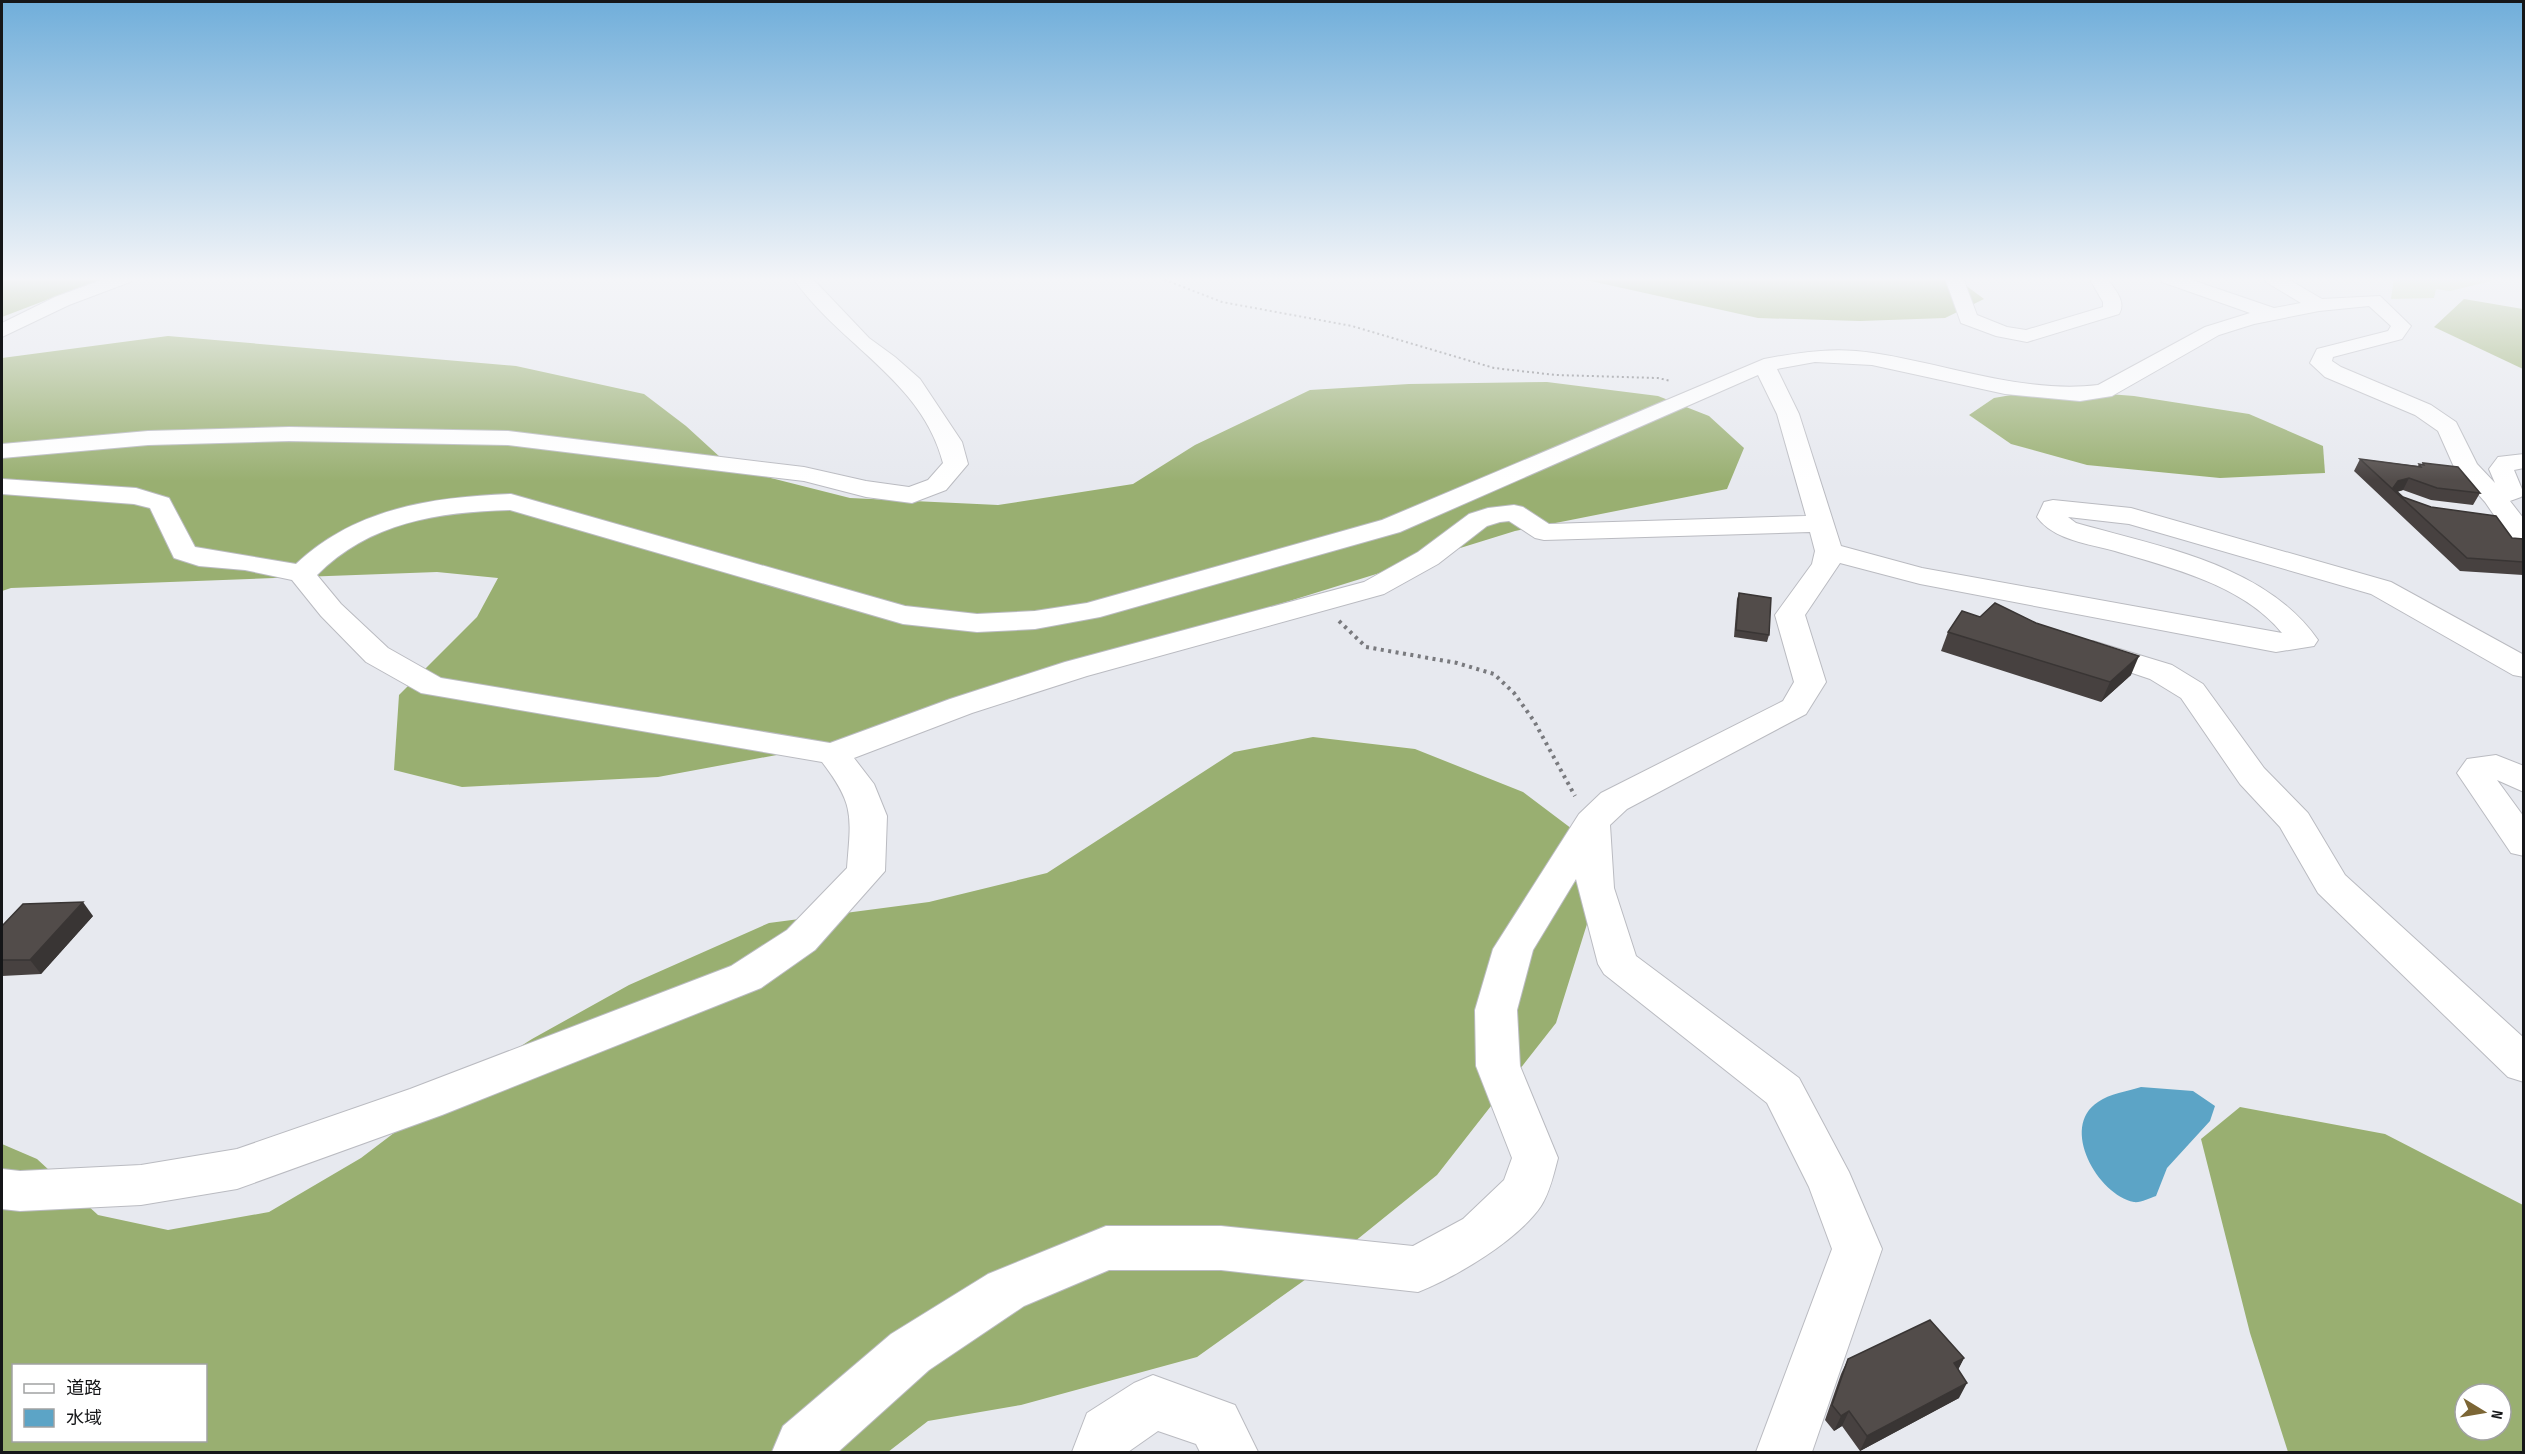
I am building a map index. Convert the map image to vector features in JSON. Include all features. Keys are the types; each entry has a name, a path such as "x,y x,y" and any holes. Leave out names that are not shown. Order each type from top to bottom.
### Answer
{"street":[{"path":"2,451 148,438 376,434 496,437 560,442 804,474 866,489 912,495 937,485 956,464 950,442 912,384 888,361 867,346"},
{"path":"302,574 318,555 356,533 393,517 460,503 511,502 903,615 977,623 1035,620 1090,611 1391,526 1764,365 1815,356 1872,359 2006,387 2080,394 2104,391 2185,346"},
{"path":"2352,346 2324,353 2321,363 2333,372 2423,410 2448,427 2466,467 2494,497 2519,531"},
{"path":"800,1452 803,1446 910,1352 1006,1290 1106,1248 1221,1248 1418,1269 1480,1234 1524,1192 1535,1158 1498,1066 1496,1010 1513,949 1592,822 1614,801 1795,707 1810,682 1790,615 1825,546 1788,414 1764,365"},
{"path":"2494,497 2512,492 2501,469 2507,462 2523,461"},
{"path":"2,486 144,498 160,503 184,552 199,558 245,562 302,574 331,610 376,654 432,686 833,754 961,706 1077,669 1206,632 1323,604 1374,588 1428,558 1478,520 1497,514 1514,513 1544,532 1825,546 1920,576 2042,597 2276,643 2303,640 2280,612 2244,588 2174,560 2067,529 2050,517 2053,508 2131,516 2381,588 2523,668"},
{"path":"2475,516 2519,531"},
{"path":"1825,546 2024,625"},
{"path":"2063,640 2162,672 2192,691 2252,776 2295,821 2331,885 2523,1065"},
{"path":"2,1189 20,1191 141,1185 237,1169 426,1101 746,977 801,940 866,872 869,816 857,784 833,754"},
{"path":"2523,781 2496,765 2478,766 2474,773 2523,844"},
{"path":"1592,822 1595,888 1618,964 1707,1035 1783,1091 1832,1186 1857,1249 1784,1452"},
{"path":"1100,1452 1107,1433 1153,1402 1215,1424 1230,1452"}],"path":[{"path":"1413,346 1458,360 1495,368 1577,377 1658,378 1707,390"},
{"path":"1323,604 1366,647 1457,663 1494,674 1514,693 1534,721 1562,776 1592,822"}],"green space":[{"path":"94,346 282,346 516,366 644,394 686,426 732,468 850,498 998,505 1133,484 1195,445 1310,390 1409,384 1547,382 1658,396 1709,416 1744,448 1727,489 1515,531 1067,670 895,733 658,777 462,787 394,770 399,695 477,617 498,578 437,572 11,588 2,591 2,358"},
{"path":"2474,346 2523,346 2523,369"},
{"path":"2045,389 2134,396 2249,414 2323,446 2325,473 2220,478 2087,465 2011,444 1969,415 1994,398"},
{"path":"1313,737 1415,749 1523,792 1588,841 1592,908 1556,1023 1437,1175 1323,1267 1197,1357 1021,1405 928,1421 888,1452 2,1452 2,1144 37,1159 98,1215 168,1230 269,1212 361,1158 444,1095 532,1039 629,985 769,923 929,902 1047,873 1234,752"},
{"path":"2240,1107 2385,1134 2523,1205 2523,1452 2288,1452 2250,1333 2201,1139"}],"water":[{"path":"2141,1087 2193,1091 2215,1106 2210,1121 2167,1168 2156,1196 2134,1202 2121,1197 2097,1174 2088,1159 2083,1143 2082,1127 2087,1113 2102,1099"}],"building":[{"path":"2360,459 2421,467 2419,464 2424,465 2423,463 2458,467 2480,493 2437,488 2409,478 2398,481 2393,488 2403,497 2431,507 2496,516 2512,538 2523,539 2523,562 2467,558"},
{"path":"1739,593 1771,598 1769,635 1736,630"},
{"path":"1995,603 2036,623 2139,656 2110,682 1948,632 1962,611 1980,617"},
{"path":"83,902 30,960 2,960 2,926 23,904"},
{"path":"1930,1320 1964,1358 1954,1363 1967,1383 1867,1436 1849,1411 1841,1416 1832,1405 1848,1359"}]}
